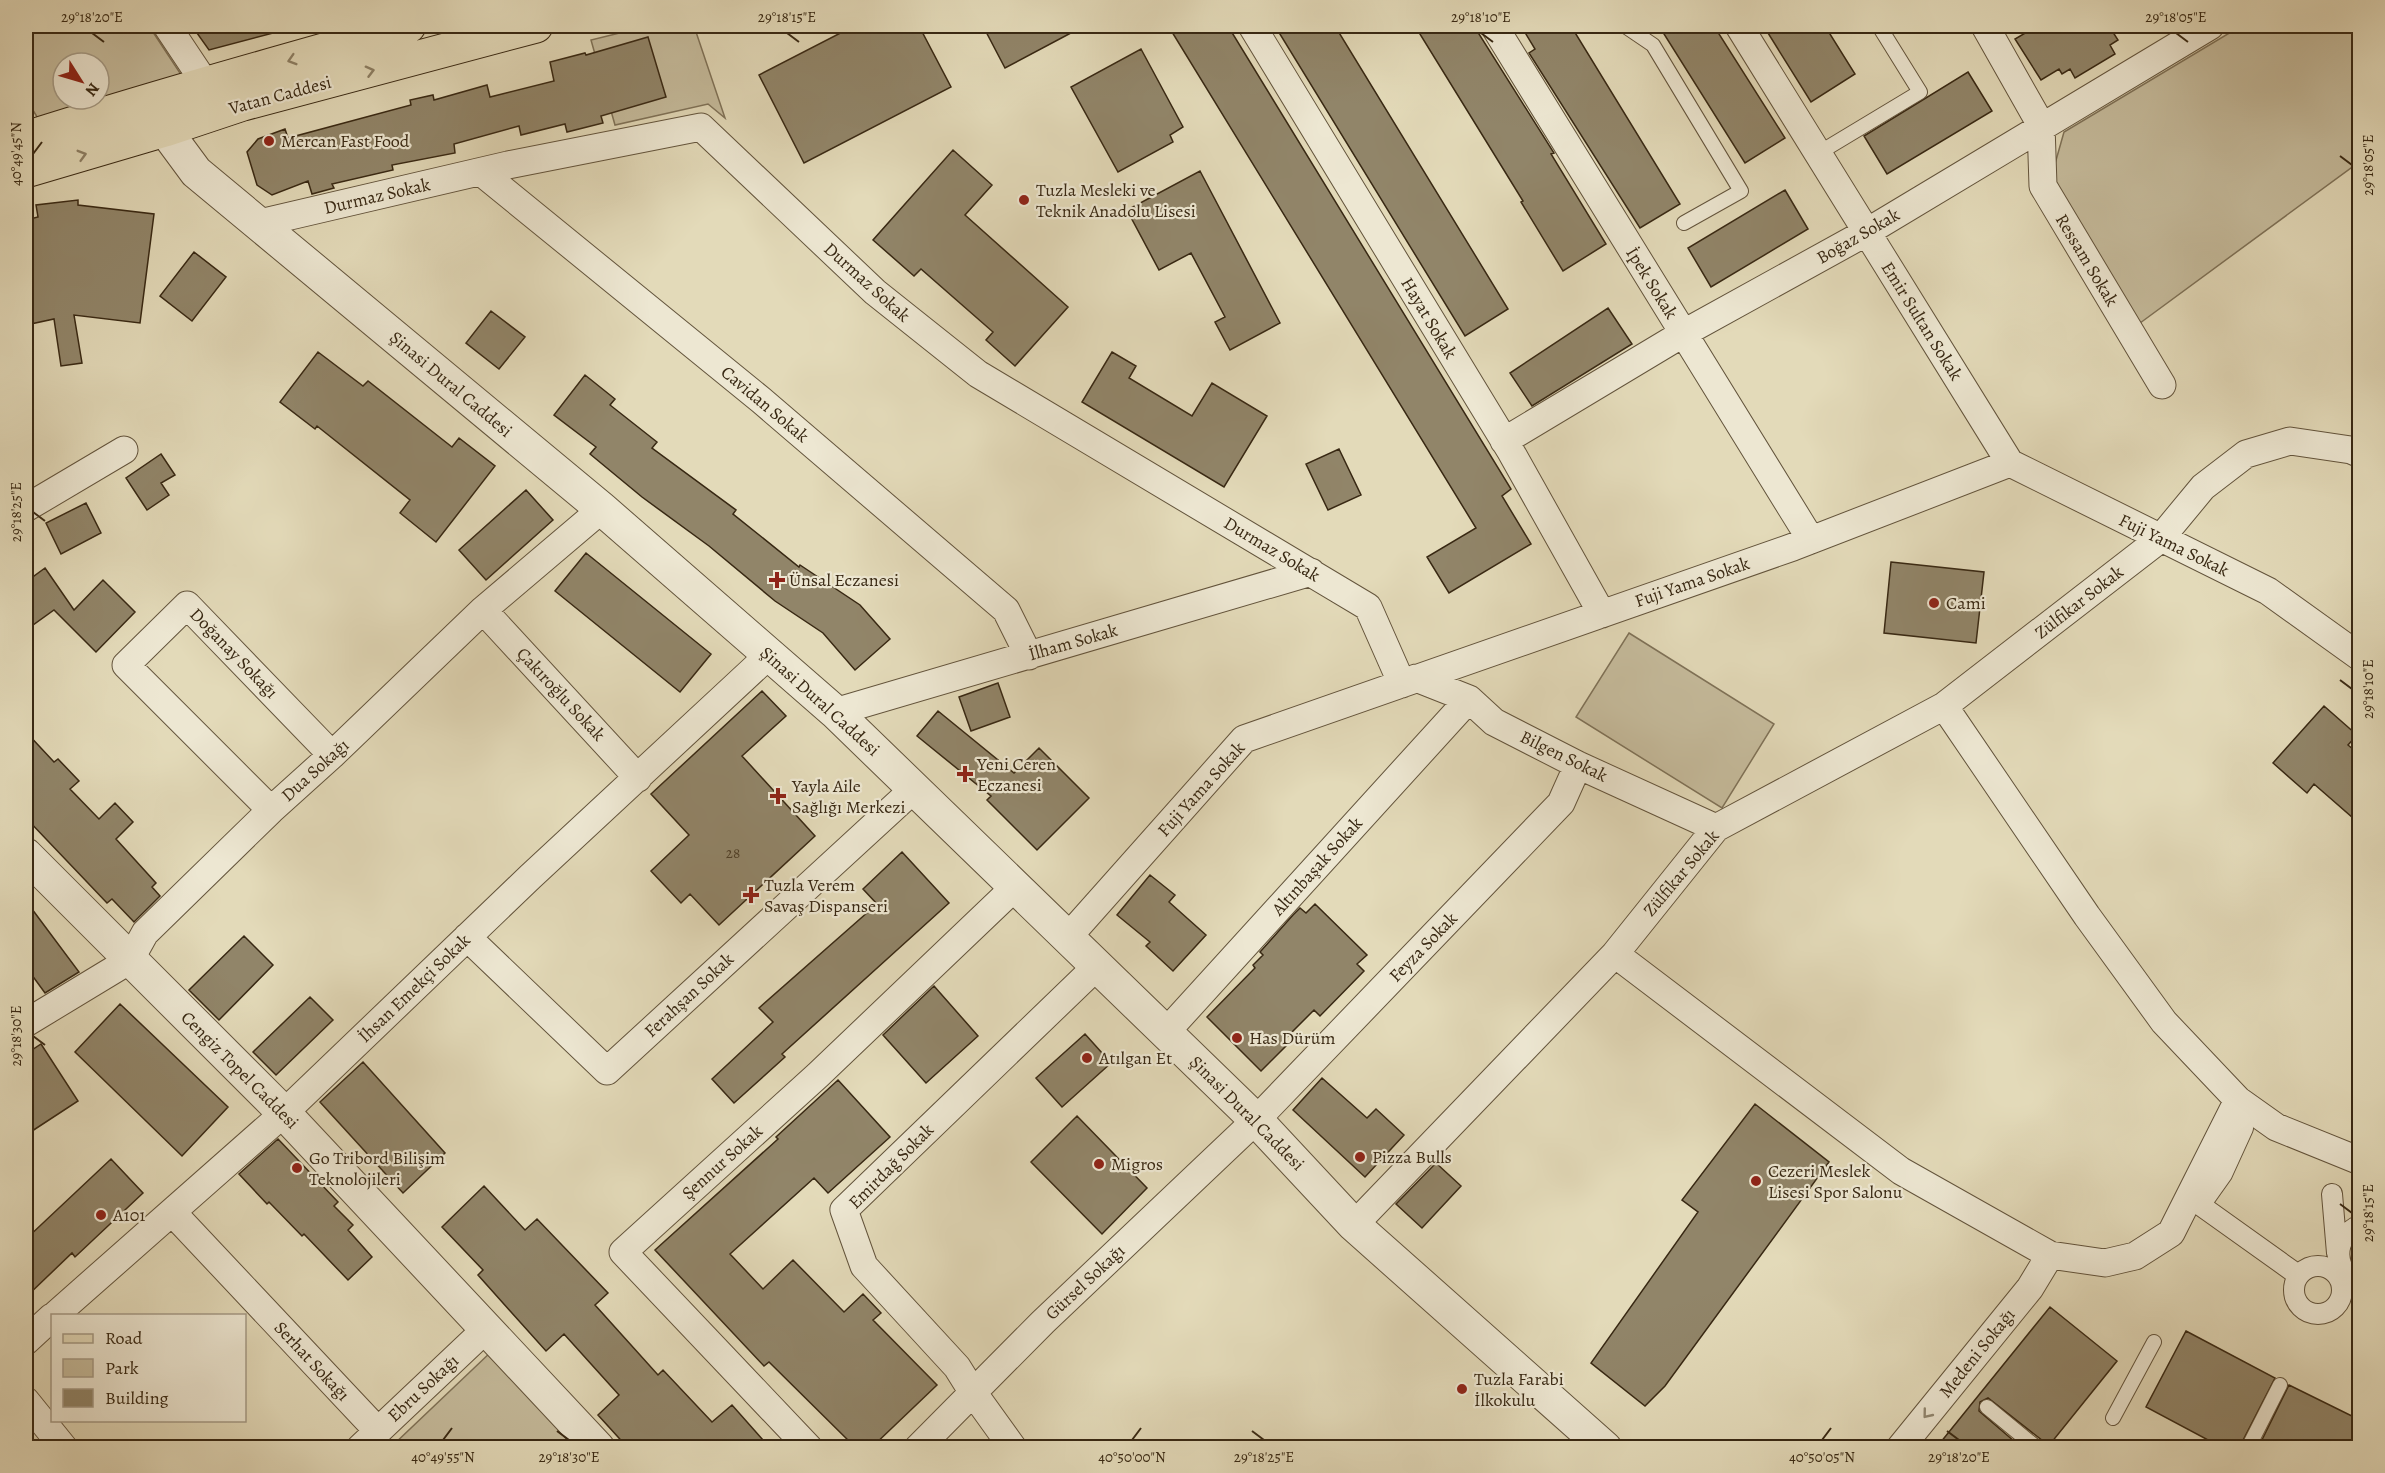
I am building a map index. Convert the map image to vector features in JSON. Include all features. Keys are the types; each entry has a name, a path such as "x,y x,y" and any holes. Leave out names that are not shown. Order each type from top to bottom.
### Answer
{"main road":[{"name":"Vatan Caddesi","path":"26,138 150,99 207,86 362,32 409,26"},
{"name":"Vatan Caddesi","path":"26,171 165,130 243,104 536,26"}],"street":[{"path":"167,26 207,86"},
{"name":"Hayat Sokak","path":"1252,26 1504,441 1602,614"},
{"name":"İpek Sokak","path":"1494,26 1811,540"},
{"name":"Emir Sultan Sokak","path":"1739,26 2010,463"},
{"path":"1985,26 2041,125"},
{"name":"Boğaz Sokak","path":"1504,441 1684,333 1867,232 2041,125 2210,26"},
{"name":"Şinasi Dural Caddesi","path":"150,99 165,130 196,172 602,509 835,712 1256,1120 1354,1224 1605,1448"},
{"name":"Ressam Sokak","path":"2041,125 2043,186 2162,385"},
{"name":"Durmaz Sokak","path":"256,224 481,172 701,128 875,292 978,374 1368,607 1409,681"},
{"name":"Cavidan Sokak","path":"481,172 761,400 1006,610 1029,656"},
{"name":"Zülfikar Sokak","path":"1354,1224 1615,954 1716,828 1944,706 2160,539 2202,487 2246,454 2290,441 2357,444"},
{"path":"26,508 124,450"},
{"name":"Fuji Yama Sokak","path":"1068,937 1244,739 1811,540 2010,463 2268,591 2360,657"},
{"name":"Dua Sokağı","path":"26,1023 130,960 145,933 271,810 332,755 483,610 602,509"},
{"name":"İlham Sokak","path":"835,712 1311,572"},
{"name":"Doğanay Sokağı","path":"271,810 126,665 187,605 332,755"},
{"name":"Çakıroğlu Sokak","path":"483,610 638,778"},
{"name":"İhsan Emekçi Sokak","path":"55,1314 284,1113 467,937 769,655"},
{"name":"Bilgen Sokak","path":"1409,681 1469,699 1494,722 1578,765 1716,828"},
{"name":"Altınbaşak Sokak","path":"1166,1032 1469,699"},
{"path":"1944,706 2087,916 2164,1022 2238,1100 2276,1127 2360,1161"},
{"name":"Feyza Sokak","path":"1256,1120 1561,803 1578,765"},
{"name":"Ferahşan Sokak","path":"467,937 607,1071 915,788"},
{"name":"Cengiz Topel Caddesi","path":"26,855 284,1113 598,1448"},
{"name":"Şennur Sokak","path":"809,1448 623,1252 818,1075 1016,886"},
{"path":"1615,954 1901,1171 2050,1255 2105,1263 2135,1256 2171,1233 2195,1202 2222,1174 2243,1128"},
{"name":"Emirdağ Sokak","path":"972,1391 957,1366 864,1266 844,1210 1097,966"},
{"path":"2195,1202 2238,1100"},
{"name":"Gürsel Sokağı","path":"918,1448 972,1391 1256,1120"},
{"path":"2332,1194 2343,1272 2360,1286"},
{"path":"2195,1202 2298,1275"},
{"name":"Serhat Sokağı","path":"172,1212 369,1439"},
{"path":"2327,1267 2339,1251 2348,1232 2360,1224"},
{"name":"Medeni Sokağı","path":"1900,1448 2030,1288 2050,1255"},
{"path":"2312,1266 2327,1267 2339,1278 2342,1293 2335,1308 2321,1315 2312,1314 2299,1306 2293,1291 2298,1275 2312,1266"},
{"name":"İhsan Emekçi Sokak","path":"26,1341 51,1318"},
{"name":"Ebru Sokağı","path":"369,1439 487,1328"},
{"path":"972,1391 1013,1448"},
{"path":"26,1401 64,1448"}],"lane":[{"path":"1625,26 1653,45 1741,191 1684,223"},
{"path":"1817,154 1920,92 1879,26"},
{"path":"2113,1418 2154,1342"},
{"path":"2248,1448 2280,1384"},
{"path":"1987,1407 2037,1448"}],"green space":[{"path":"26,26 149,26 182,76 111,98 111,51 51,51 51,111 68,111 39,120 26,99"},
{"path":"648,26 694,26 725,118 708,104 615,125 591,40"},
{"path":"2241,26 2359,26 2359,162 2136,326 2049,185 2064,132"},
{"path":"1629,633 1774,724 1722,808 1576,717"},
{"path":"493,1350 582,1448 390,1448"}],"building":[{"path":"192,26 276,26 277,32 209,50"},
{"path":"854,26 919,26 951,87 804,163 759,75"},
{"path":"983,26 1084,26 1005,68"},
{"path":"1183,26 1228,26 1511,489 1502,496 1531,544 1449,593 1427,557 1476,528 1172,32"},
{"path":"1275,26 1335,26 1508,309 1465,336"},
{"path":"1415,26 1474,26 1554,153 1551,154 1606,244 1563,271 1521,202 1523,201"},
{"path":"1521,26 1571,26 1680,204 1640,228 1529,53 1535,49"},
{"path":"1659,26 1714,26 1785,138 1745,163"},
{"path":"1780,26 1825,26 1855,74 1811,102 1768,33"},
{"path":"2037,26 2109,26 2118,40 2110,45 2115,54 2075,78 2070,69 2062,74 2059,69 2041,80 2015,39"},
{"path":"648,37 666,97 601,116 603,123 567,132 565,124 521,135 519,126 454,144 455,153 392,165 393,170 332,184 334,188 312,194 308,181 272,195 257,185 247,152 258,139 285,129 288,138 411,105 410,100 433,95 434,100 487,85 490,97 554,81 550,62 585,53 586,55"},
{"path":"1141,49 1183,127 1170,135 1173,142 1118,172 1071,87"},
{"path":"1968,72 1992,111 1887,174 1864,136"},
{"path":"953,150 992,185 965,215 1068,307 1015,366 986,340 993,332 921,269 914,276 873,240"},
{"path":"1200,171 1280,323 1230,350 1215,322 1225,317 1191,253 1159,270 1127,210"},
{"path":"1785,190 1808,229 1711,287 1688,248"},
{"path":"78,200 78,205 154,214 140,323 74,315 82,363 61,366 54,319 26,325 26,220 38,217 36,205"},
{"path":"194,252 226,277 192,321 160,296"},
{"path":"1608,308 1632,344 1532,406 1510,373"},
{"path":"491,311 525,337 499,369 466,343"},
{"path":"318,352 363,386 368,381 452,447 459,438 495,466 436,542 400,513 410,500 317,426 315,429 280,402"},
{"path":"1112,352 1136,366 1129,378 1192,416 1212,383 1267,416 1224,487 1082,402"},
{"path":"585,375 615,399 610,405 657,442 652,448 736,510 733,514 799,567 800,565 860,605 890,639 855,670 823,633 775,601 709,546 642,497 590,454 596,447 554,415"},
{"path":"1339,449 1361,495 1328,510 1306,464"},
{"path":"161,454 175,475 161,483 169,495 147,510 126,478"},
{"path":"526,490 553,520 486,580 459,550"},
{"path":"86,503 101,533 61,554 46,523"},
{"path":"586,553 711,654 680,692 555,591"},
{"name":"Cami","path":"1891,562 1984,572 1976,643 1884,633"},
{"path":"45,568 74,610 103,580 135,612 96,652 54,610 26,630 26,582"},
{"path":"998,683 1010,717 971,731 959,697"},
{"path":"762,691 786,716 742,756 815,836 719,925 690,894 681,903 651,871 689,835 651,794"},
{"path":"2324,706 2357,735 2348,745 2360,755 2360,824 2314,784 2307,793 2273,763"},
{"path":"938,711 1014,773 1039,748 1089,798 1037,850 987,800 991,796 917,736"},
{"path":"26,732 54,762 58,759 79,781 70,789 99,819 115,803 133,822 116,839 156,883 152,887 160,896 134,922 112,899 107,903 26,818"},
{"path":"902,852 949,903 782,1054 785,1057 734,1103 712,1079 773,1022 759,1008 877,904 863,889"},
{"path":"1150,875 1175,895 1169,902 1206,935 1173,971 1146,946 1150,942 1117,915"},
{"path":"26,901 79,972 45,993 26,967"},
{"path":"1315,904 1367,955 1357,964 1364,971 1320,1016 1314,1010 1284,1040 1288,1044 1261,1071 1207,1017 1255,968 1253,965 1263,955 1260,952 1293,915 1300,908 1306,913"},
{"path":"244,936 273,965 219,1020 189,990"},
{"path":"934,986 978,1036 926,1083 883,1035"},
{"path":"310,997 333,1020 276,1075 253,1052"},
{"path":"120,1004 228,1107 182,1156 75,1052"},
{"path":"1085,1034 1111,1063 1062,1107 1036,1078"},
{"path":"41,1044 78,1101 26,1135 26,1054"},
{"path":"363,1062 445,1153 403,1193 320,1102"},
{"path":"1322,1078 1367,1118 1376,1109 1404,1135 1365,1177 1293,1110"},
{"path":"838,1080 890,1137 828,1193 814,1178 730,1254 763,1289 793,1260 844,1312 863,1294 881,1313 873,1320 937,1385 871,1448 856,1448 769,1362 764,1366 655,1250 778,1139 776,1137"},
{"path":"1755,1104 1829,1162 1665,1386 1645,1406 1591,1363 1698,1212 1682,1200"},
{"path":"1077,1116 1147,1188 1102,1234 1031,1162"},
{"path":"278,1139 338,1202 334,1206 353,1225 348,1230 372,1257 348,1280 304,1234 302,1236 269,1202 267,1204 239,1174"},
{"path":"111,1159 143,1193 75,1257 72,1253 26,1297 26,1239"},
{"path":"1436,1163 1461,1186 1422,1228 1396,1204"},
{"path":"484,1186 525,1230 537,1219 608,1293 595,1305 658,1375 663,1370 712,1422 732,1405 770,1448 628,1448 598,1415 619,1395 564,1334 546,1351 478,1275 483,1270 442,1227"},
{"path":"2050,1307 2117,1361 2047,1448 2043,1441 1988,1398 1980,1402 1979,1411 2022,1448 1936,1448"},
{"path":"2186,1331 2275,1378 2239,1448 2223,1448 2146,1407"},
{"path":"2289,1385 2360,1420 2360,1448 2258,1448"}],"place":[{"name":"Mercan Fast Food","path":"269,141"},
{"name":"Tuzla Mesleki ve Teknik Anadolu Lisesi","path":"1024,200"},
{"name":"Ünsal Eczanesi","path":"777,580"},
{"name":"Cami","path":"1934,603"},
{"name":"Yeni Ceren Eczanesi","path":"965,774"},
{"name":"Yayla Aile Sağlığı Merkezi","path":"778,796"},
{"name":"Tuzla Verem Savaş Dispanseri","path":"751,895"},
{"name":"Has Dürüm","path":"1237,1038"},
{"name":"Atılgan Et","path":"1087,1058"},
{"name":"Pizza Bulls","path":"1360,1157"},
{"name":"Migros","path":"1099,1164"},
{"name":"Go Tri̇bord Bi̇li̇şi̇m Teknoloji̇leri","path":"297,1168"},
{"name":"Cezeri Meslek Lisesi Spor Salonu","path":"1756,1181"},
{"name":"A101","path":"101,1215"},
{"name":"Tuzla Farabi İlkokulu","path":"1462,1389"}]}
